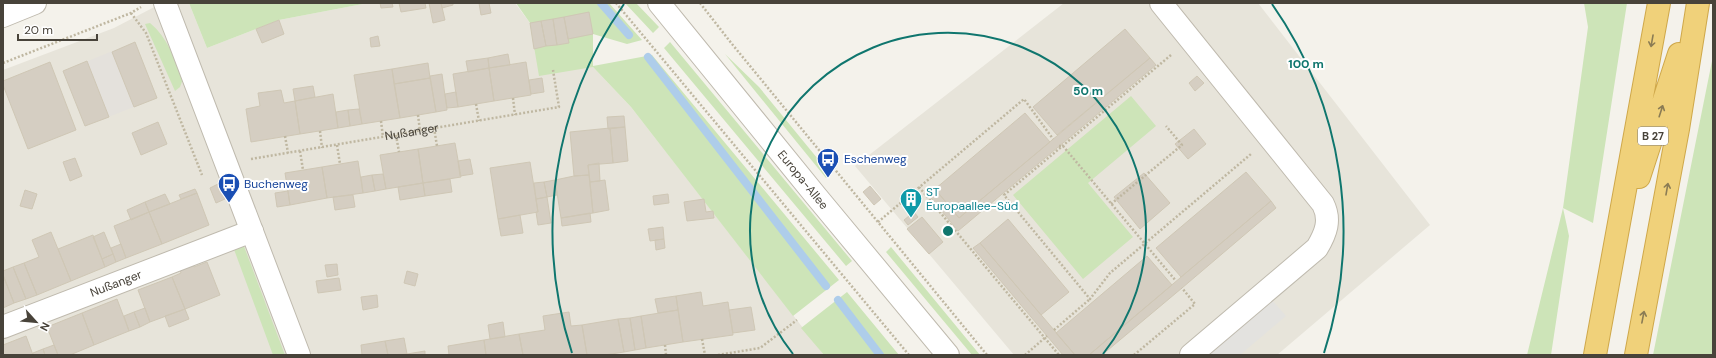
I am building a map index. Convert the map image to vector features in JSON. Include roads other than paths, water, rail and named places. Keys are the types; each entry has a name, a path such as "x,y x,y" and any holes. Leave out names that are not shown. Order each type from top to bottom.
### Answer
{"highway":[{"name":"B 27","path":"1596,355 1659,3"},
{"name":"B 27","path":"1612,268 1694,3"},
{"name":"B 27","path":"1636,355 1678,129 1698,3"}],"street":[{"path":"3,16 34,3"},
{"path":"165,3 299,355"},
{"name":"Europa-Allee","path":"659,3 948,355"},
{"path":"1161,3 1323,204 1328,218 1325,233 1317,248 1306,259 1191,355"},
{"name":"Nußanger","path":"3,326 252,231"}],"waterway":[{"path":"601,3 629,35"},
{"path":"648,57 826,286"},
{"path":"838,300 880,355"}],"place":[{"name":"Eschenweg","path":"828,178"},
{"name":"Buchenweg","path":"229,204"},
{"name":"ST Europaallee-Süd","path":"911,218"}]}
